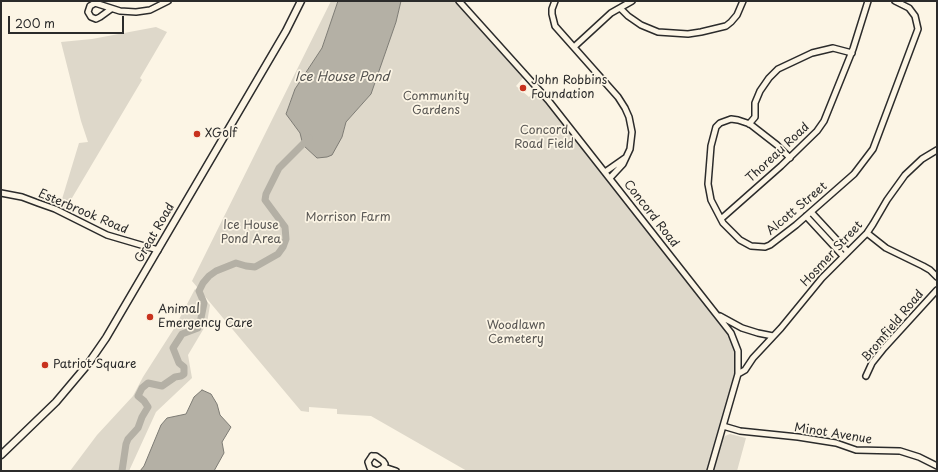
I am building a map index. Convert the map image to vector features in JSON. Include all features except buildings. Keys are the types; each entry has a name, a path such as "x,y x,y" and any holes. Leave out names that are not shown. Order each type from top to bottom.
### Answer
{"main road":[{"name":"Great Road","path":"1,455 56,402 88,364 106,338 286,32 302,1"}],"street":[{"path":"111,9 124,12 145,11 156,8 168,1"},
{"name":"Concord Road","path":"458,1 548,100 729,330 736,344 739,358 738,374 710,471"},
{"path":"556,1 552,10 553,20 557,28 612,90 628,112 632,132 632,144 623,164 610,178"},
{"path":"574,47 600,22 632,1"},
{"path":"620,8 641,25 658,32 688,34 726,26 736,15 743,1"},
{"name":"Thoreau Road","path":"721,219 790,158 817,131 824,121 852,53 868,1"},
{"name":"Alcott Street","path":"790,158 777,145 748,124 738,120 726,120 720,123 716,127 712,136 708,184 711,200 721,219 732,233 740,240 751,246 765,247 782,237 854,174 873,149 918,29 915,16 909,8 894,1"},
{"path":"748,124 755,117 755,103 760,91 769,78 778,69 812,53 833,48 852,53"},
{"name":"Hosmer Street","path":"738,374 743,372 753,358 822,278 867,233 887,200 905,175 922,159 937,150"},
{"path":"605,172 620,162 628,154"},
{"name":"Esterbrook Road","path":"1,193 22,197 55,209 107,235 158,250"},
{"path":"811,212 848,252"},
{"path":"806,216 843,256"},
{"path":"867,233 886,248 930,270 937,277"},
{"name":"Bromfield Road","path":"866,376 872,363 884,348 937,290"},
{"path":"718,315 742,328 758,334 773,336"},
{"name":"Minot Avenue","path":"723,426 740,431 798,437 836,443 856,450 900,451 919,457 937,466"},
{"path":"384,467 396,471"}],"green space":[{"path":"331,1 338,1 322,48 295,89 286,113 300,133 303,145 318,158 327,157 342,137 346,122 371,94 396,22 401,1 454,1 523,78 516,86 529,97 535,91 553,111 719,321 729,336 734,348 735,372 707,471 467,471 371,416 337,414 337,409 309,407 309,412 301,411 192,281"},
{"path":"156,27 167,32 140,78 142,80 72,198 67,212 91,225 59,209 79,143 88,142 81,121 61,42 92,39"},
{"path":"195,289 210,305 207,323 188,355 192,378 156,412 129,471 70,471 97,435 133,396 143,377 175,327"},
{"path":"730,434 746,438 737,471 713,471 721,440"}],"water":[{"name":"Ice House Pond","path":"338,1 401,1 396,22 371,94 346,122 342,137 332,155 317,158 303,145 300,133 286,114 295,89 322,48"},
{"path":"202,390 211,394 217,404 220,415 231,427 222,442 224,453 214,471 140,471 144,466 161,425 167,418 186,414 194,397"}],"waterway":[{"path":"122,471 128,439 138,428 148,407 138,396 142,388 148,383 162,386 175,377 184,374 184,367 179,363 173,348 182,334 198,328 204,303 199,291 203,283 216,271 236,263 255,267 278,254 283,247 286,239 285,227 265,200 266,194 279,168 309,138"}],"place":[{"name":"John Robbins Foundation","path":"523,88"},
{"name":"XGolf","path":"197,134"},
{"name":"Animal Emergency Care","path":"150,317"},
{"name":"Patriot Square","path":"45,365"}],"park label":[{"name":"Community Gardens","path":"436,104"},
{"name":"Concord Road Field","path":"544,138"},
{"name":"Morrison Farm","path":"348,218"},
{"name":"Ice House Pond Area","path":"251,233"},
{"name":"Woodlawn Cemetery","path":"516,333"}]}
